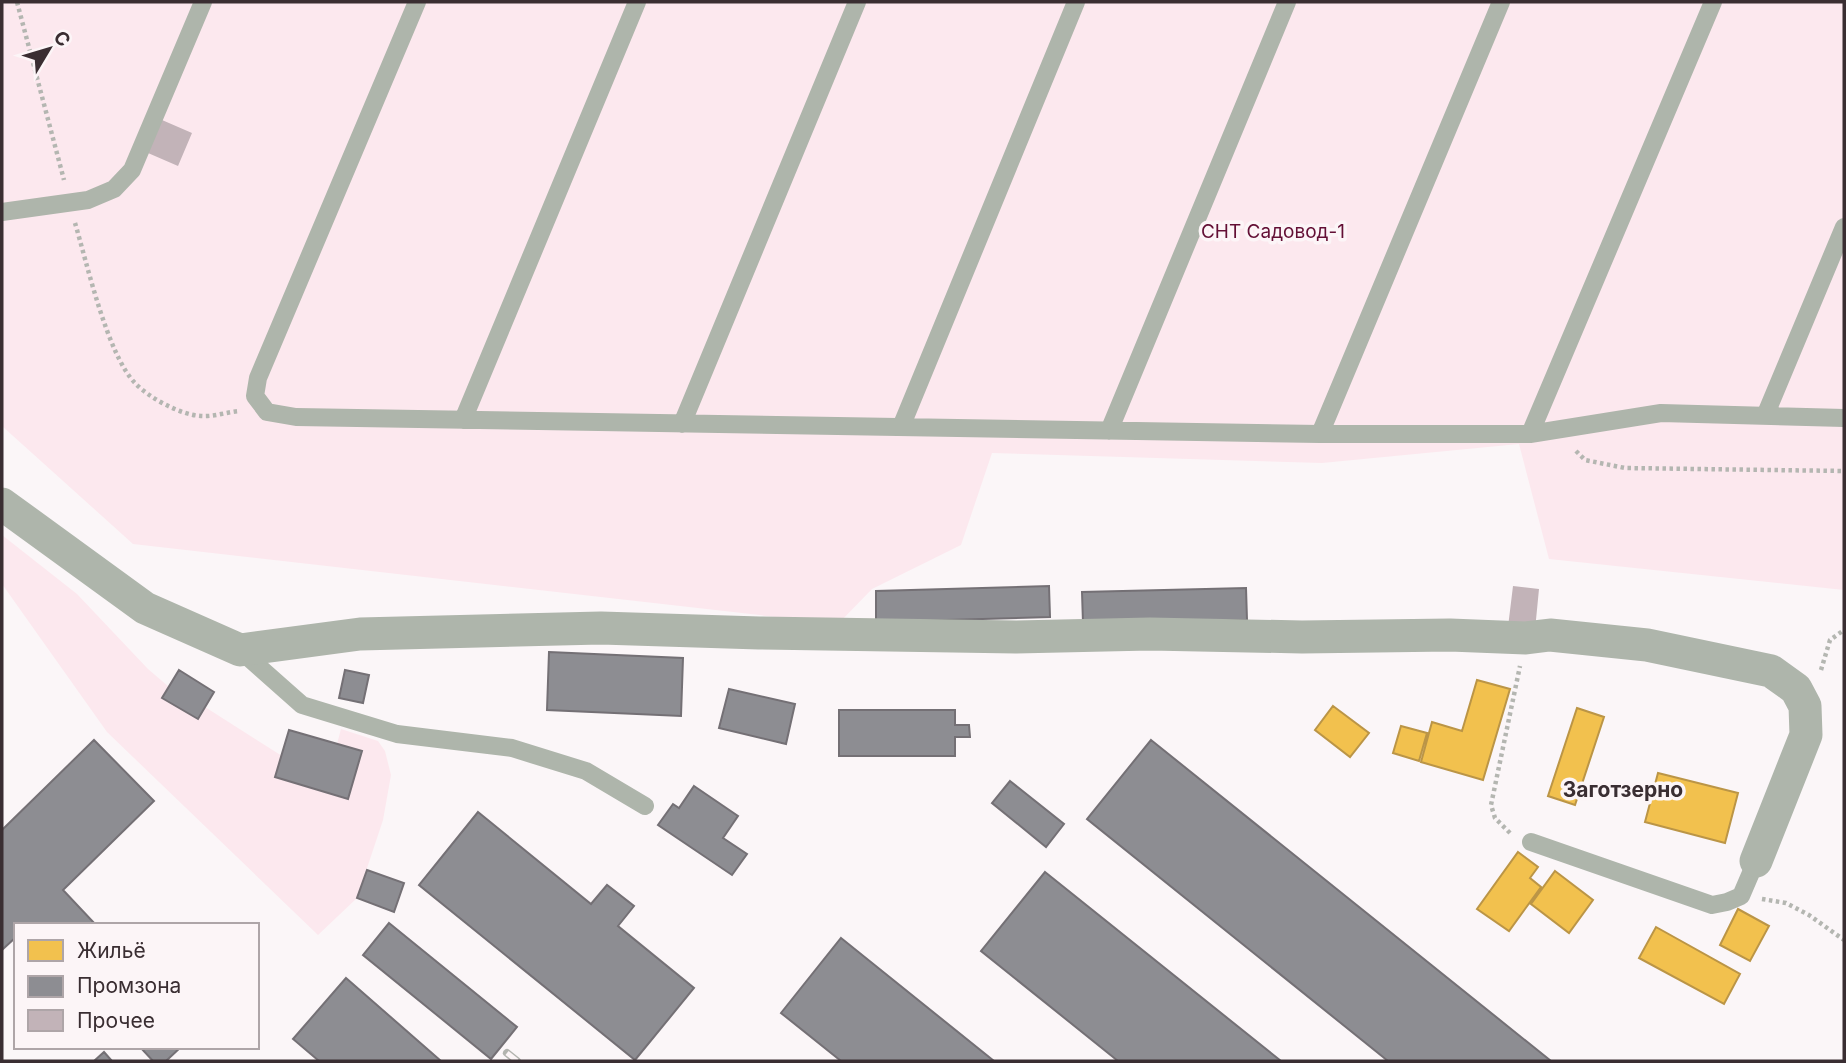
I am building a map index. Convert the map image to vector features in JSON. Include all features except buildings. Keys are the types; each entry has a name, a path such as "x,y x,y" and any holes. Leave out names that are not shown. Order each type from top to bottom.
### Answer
{"street":[{"path":"2,504 145,608 240,650 360,634 601,628 1016,637 1150,634 1303,638 1450,635 1526,638 1550,635 1647,645 1771,671 1796,690 1805,706 1806,735 1756,861"}],"lane":[{"path":"2,212 88,200 114,190 132,170 203,2"},
{"path":"417,2 258,378 255,396 267,412 296,417 1320,435 1530,435 1661,413 1844,418"},
{"path":"463,420 637,2"},
{"path":"682,424 857,2"},
{"path":"901,427 1076,2"},
{"path":"1109,431 1287,2"},
{"path":"1320,435 1501,2"},
{"path":"1530,435 1713,2"},
{"path":"1765,416 1844,227"},
{"path":"240,650 302,705 397,734 512,748 586,771 645,806"},
{"path":"1531,842 1712,905 1741,896 1756,861"}],"path":[{"path":"17,2 69,202 104,320 121,362 135,383 168,406 202,416 239,411 255,396"},
{"path":"1564,429 1571,445 1585,460 1625,468 1844,471"},
{"path":"1805,706 1818,682 1830,640 1844,630"},
{"path":"1526,638 1491,805 1495,818 1511,833 1531,842"},
{"path":"1741,896 1786,903 1844,940"}],"green space":[{"name":"СНТ Садовод-1","path":"2,2 1844,2 1844,590 1549,559 1519,444 1322,463 992,453 961,545 872,589 838,624 133,544 2,426"},
{"path":"2,535 77,594 148,669 169,687 163,698 197,719 205,707 282,756 276,778 348,799 337,744 341,729 378,741 385,751 391,775 383,820 357,898 318,935 107,732 2,584"}],"railway":[{"path":"507,1053 517,1061"}],"district":[{"name":"Заготзерно","path":"1623,789"}]}
